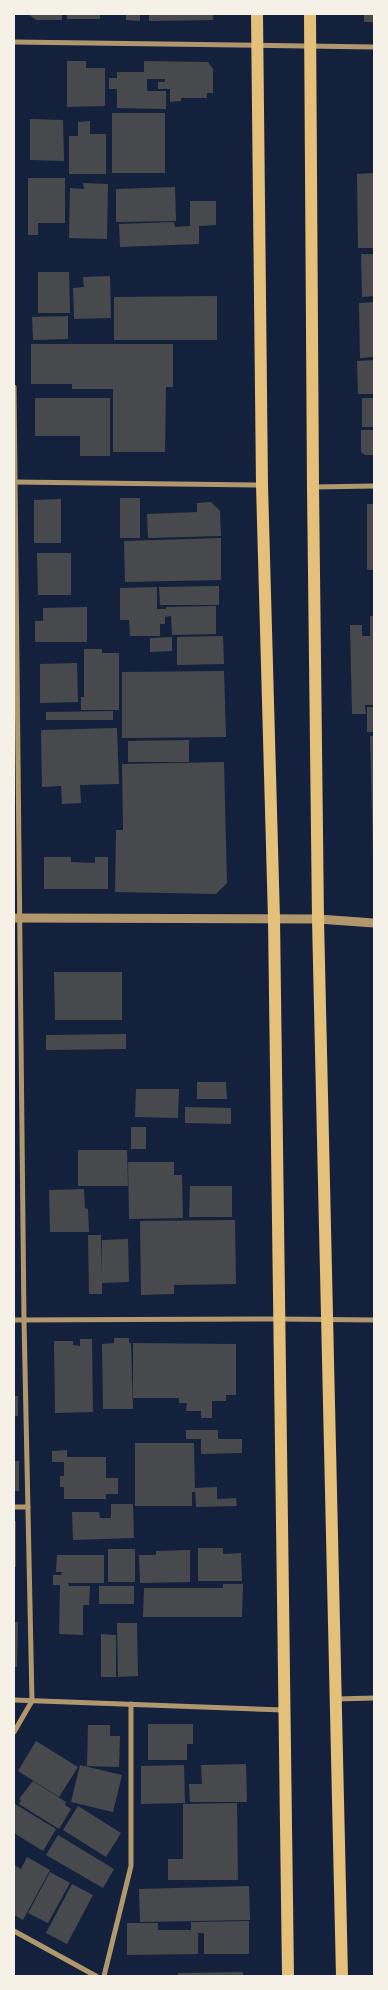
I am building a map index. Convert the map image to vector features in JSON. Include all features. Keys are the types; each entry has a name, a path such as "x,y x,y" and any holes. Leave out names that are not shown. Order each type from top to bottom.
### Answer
{"main road":[{"path":"257,14 262,486 274,919 288,1976"},
{"path":"310,14 312,487 318,919 342,1976"}],"street":[{"path":"14,42 374,47"},
{"path":"14,387 17,918 32,1700 14,1732"},
{"path":"15,482 262,486"},
{"path":"312,487 374,486"},
{"path":"17,918 318,919 374,924"},
{"path":"14,1128 22,1128"},
{"path":"14,1320 279,1318 374,1320"},
{"path":"14,1507 28,1507"},
{"path":"336,1698 374,1698"},
{"path":"14,1700 284,1710"},
{"path":"104,1976 131,1866 131,1704"},
{"path":"14,1931 96,1976"}],"building":[{"path":"28,14 62,14 62,20 36,20"},
{"path":"67,14 100,14 100,19 67,19"},
{"path":"126,14 140,14 140,21 126,20"},
{"path":"149,14 213,14 213,20 149,21"},
{"path":"364,14 374,14 374,22 364,22"},
{"path":"67,61 86,61 86,68 105,68 105,106 67,107"},
{"path":"144,61 208,62 213,69 213,93 207,93 207,98 181,98 181,101 170,102 170,89 158,89 158,82 165,82 165,79 147,79 147,91 166,91 166,109 117,108 117,89 109,89 109,78 117,78 117,72 144,72"},
{"path":"112,113 165,113 165,173 112,173"},
{"path":"30,119 63,120 64,161 30,160"},
{"path":"90,121 90,134 106,134 106,174 69,174 69,136 78,136 78,122"},
{"path":"374,173 374,248 358,248 357,174"},
{"path":"28,178 65,178 65,223 38,223 38,235 28,235"},
{"path":"83,183 108,184 107,239 69,238 70,188 84,189"},
{"path":"175,187 176,221 116,222 116,189"},
{"path":"190,201 216,201 216,225 199,226 199,244 120,247 119,224 174,222 175,227 190,226"},
{"path":"361,254 374,254 374,296 362,297"},
{"path":"38,272 69,272 70,313 38,313"},
{"path":"110,276 111,318 74,319 73,288 84,287 83,277"},
{"path":"217,296 217,340 114,340 114,297"},
{"path":"374,302 374,357 360,358 359,303"},
{"path":"68,316 68,339 33,340 32,317"},
{"path":"31,344 173,344 173,387 166,387 165,452 113,452 113,389 72,389 72,384 31,384"},
{"path":"374,360 374,394 358,394 357,361"},
{"path":"35,398 110,398 110,456 80,456 80,436 35,436"},
{"path":"362,398 374,398 374,427 362,427"},
{"path":"361,430 374,430 374,455 365,455 361,452"},
{"path":"120,498 140,498 140,538 120,538"},
{"path":"61,499 61,543 34,543 34,500"},
{"path":"211,502 220,511 221,536 148,538 147,514 197,512 197,503"},
{"path":"367,504 374,504 374,570 367,570"},
{"path":"221,538 221,580 125,582 124,541"},
{"path":"37,553 71,553 71,595 38,595"},
{"path":"219,586 219,605 160,605 159,587"},
{"path":"157,587 157,609 166,609 166,607 216,606 216,634 172,635 171,616 165,617 165,624 160,624 160,636 130,636 129,620 120,620 120,588"},
{"path":"87,607 87,642 35,642 35,621 43,621 43,608"},
{"path":"370,616 374,616 374,705 365,705 366,714 352,714 350,625 362,625 362,636 370,636"},
{"path":"223,636 224,664 177,665 177,637"},
{"path":"172,637 172,651 150,652 150,638"},
{"path":"84,649 102,649 102,653 119,653 119,710 81,710 81,697 84,697"},
{"path":"77,663 78,702 40,703 40,664"},
{"path":"224,671 226,737 122,738 122,672"},
{"path":"367,707 374,707 374,732 367,732"},
{"path":"113,711 113,720 46,720 46,712"},
{"path":"117,728 119,784 80,785 81,803 62,804 61,786 42,787 41,730"},
{"path":"370,736 374,736 374,858 373,858"},
{"path":"189,740 189,762 128,762 128,741"},
{"path":"224,762 227,883 216,894 115,892 116,830 123,830 122,764"},
{"path":"44,857 71,857 71,862 95,863 95,857 108,857 108,889 44,889"},
{"path":"54,972 122,972 122,1020 55,1020"},
{"path":"126,1034 126,1049 46,1050 46,1035"},
{"path":"197,1082 226,1082 227,1099 197,1099"},
{"path":"136,1089 179,1089 178,1118 135,1117"},
{"path":"185,1107 231,1108 231,1124 185,1123"},
{"path":"131,1127 146,1127 146,1149 131,1149"},
{"path":"78,1150 127,1150 128,1186 78,1186"},
{"path":"128,1162 174,1162 174,1175 182,1175 183,1218 129,1219"},
{"path":"190,1186 232,1186 232,1217 189,1217"},
{"path":"84,1189 85,1208 88,1209 89,1232 50,1232 49,1190"},
{"path":"235,1220 236,1284 174,1285 174,1294 141,1295 140,1221"},
{"path":"88,1235 101,1235 101,1276 102,1240 128,1239 129,1282 102,1283 102,1294 89,1294"},
{"path":"114,1338 129,1338 129,1343 131,1343 133,1409 103,1409 102,1344 114,1343"},
{"path":"80,1339 92,1339 93,1412 55,1413 54,1341 73,1341 73,1345 80,1346"},
{"path":"133,1343 236,1344 236,1395 226,1395 226,1401 212,1401 212,1418 201,1418 201,1411 186,1411 187,1403 179,1403 179,1398 133,1398"},
{"path":"14,1396 18,1396 18,1416 14,1416"},
{"path":"186,1430 218,1430 218,1439 242,1439 242,1453 201,1454 201,1439 186,1439"},
{"path":"135,1443 194,1443 195,1492 192,1492 192,1506 135,1506"},
{"path":"67,1450 67,1457 106,1457 106,1478 118,1478 118,1494 106,1494 106,1499 64,1499 64,1487 60,1487 60,1476 64,1476 64,1462 52,1462 52,1451"},
{"path":"14,1461 19,1461 19,1491 14,1491"},
{"path":"217,1487 217,1499 236,1498 237,1506 196,1507 195,1488"},
{"path":"111,1504 133,1504 134,1538 73,1540 72,1512 99,1512 100,1518 111,1518"},
{"path":"14,1521 16,1521 16,1567 14,1567"},
{"path":"198,1548 223,1548 223,1554 241,1553 242,1581 198,1581"},
{"path":"108,1549 135,1549 135,1582 108,1582"},
{"path":"190,1550 190,1582 140,1583 139,1555 156,1555 156,1551"},
{"path":"57,1555 104,1555 104,1583 68,1583 69,1586 90,1586 89,1605 83,1605 83,1635 59,1634 60,1585 53,1585 53,1575 61,1575 62,1572 56,1572"},
{"path":"223,1584 243,1584 242,1617 143,1617 144,1588 223,1588"},
{"path":"99,1586 134,1586 134,1604 99,1604"},
{"path":"14,1622 18,1622 17,1667 14,1667"},
{"path":"117,1623 137,1623 138,1676 118,1677"},
{"path":"101,1634 116,1635 116,1677 101,1677"},
{"path":"148,1724 193,1724 193,1744 187,1744 187,1760 148,1760"},
{"path":"88,1725 110,1725 110,1736 120,1736 119,1767 87,1766"},
{"path":"36,1741 78,1767 59,1797 18,1771"},
{"path":"246,1764 247,1802 190,1802 189,1784 202,1784 201,1765"},
{"path":"80,1765 122,1775 113,1812 71,1802"},
{"path":"184,1765 185,1803 141,1804 141,1766"},
{"path":"33,1781 66,1802 65,1805 71,1809 59,1829 19,1804 21,1800 19,1799"},
{"path":"237,1803 238,1880 168,1880 168,1859 183,1859 183,1804"},
{"path":"15,1804 56,1829 43,1851 14,1833"},
{"path":"78,1806 121,1833 106,1857 63,1830"},
{"path":"58,1835 114,1869 103,1888 46,1855"},
{"path":"27,1857 50,1870 23,1920 14,1915 14,1865 21,1869"},
{"path":"50,1872 70,1883 48,1923 28,1913"},
{"path":"72,1884 93,1895 67,1944 46,1933"},
{"path":"249,1886 250,1920 140,1922 139,1889"},
{"path":"249,1921 249,1954 204,1954 204,1933 198,1933 198,1954 127,1955 127,1923 158,1923 158,1930 191,1930 191,1922"},
{"path":"243,1972 243,1976 178,1976 178,1973"}]}
